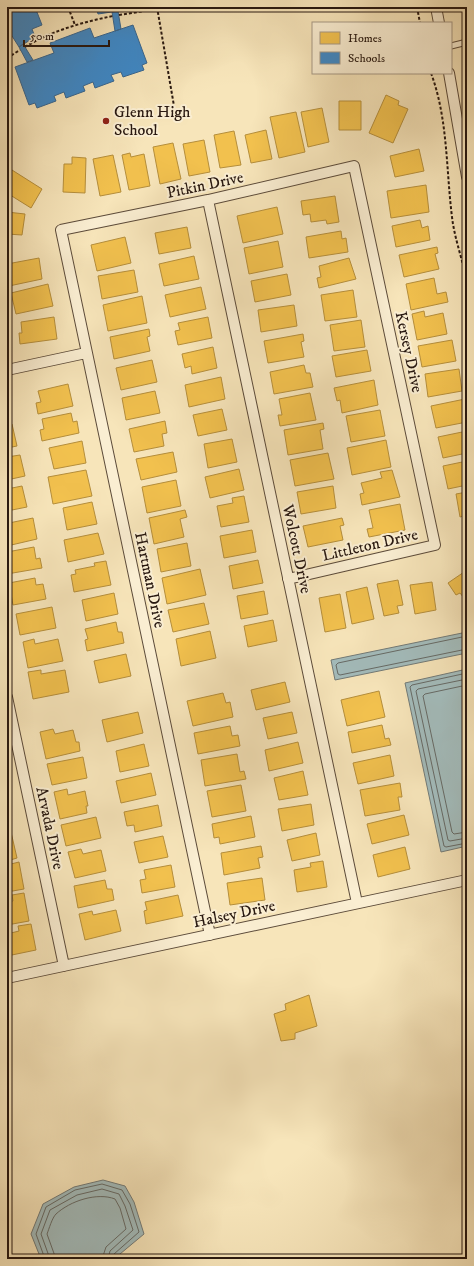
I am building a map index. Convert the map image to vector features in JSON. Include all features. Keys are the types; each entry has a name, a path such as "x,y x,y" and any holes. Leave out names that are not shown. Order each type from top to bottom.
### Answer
{"street":[{"path":"436,7 439,22"},
{"path":"449,74 467,177"},
{"name":"Pitkin Drive","path":"61,230 208,200 354,166"},
{"name":"Kersey Drive","path":"354,166 435,545"},
{"name":"Wolcott Drive","path":"208,200 357,903"},
{"name":"Hartman Drive","path":"61,230 210,935"},
{"path":"7,370 86,353"},
{"name":"Littleton Drive","path":"288,579 435,545"},
{"name":"Arvada Drive","path":"7,697 64,966"},
{"name":"Halsey Drive","path":"7,978 467,880"}],"lane":[{"path":"452,46 467,42"}],"path":[{"path":"68,7 75,25"},
{"path":"417,7 420,22"},
{"path":"119,15 157,8 174,106"},
{"path":"25,47 37,39 89,20 113,16"},
{"path":"7,58 20,50"},
{"path":"431,74 438,91 446,137 447,170 454,236 463,265 467,295"}],"water":[{"path":"467,632 467,653 335,680 331,660"},
{"path":"467,669 467,846 441,852 405,683"},
{"path":"103,1180 125,1186 134,1202 144,1234 114,1259 41,1259 31,1234 43,1204 74,1187"}],"building: Homes":[{"path":"386,95 399,101 398,105 408,109 393,143 369,133"},
{"path":"339,101 361,101 361,130 339,130"},
{"path":"322,108 329,142 308,147 301,112"},
{"path":"296,112 305,152 279,158 270,117"},
{"path":"266,130 272,159 251,163 245,135"},
{"path":"234,131 241,165 220,168 214,135"},
{"path":"204,140 210,172 189,176 183,144"},
{"path":"173,143 181,179 160,184 153,147"},
{"path":"419,149 424,171 395,177 390,156"},
{"path":"130,153 131,157 144,154 150,186 129,190 122,155"},
{"path":"113,155 121,192 100,196 93,159"},
{"path":"72,157 86,158 85,193 63,192 64,164 72,164"},
{"path":"12,170 42,189 31,208 7,193 7,179"},
{"path":"426,185 429,212 391,218 387,191"},
{"path":"335,196 339,222 327,224 326,220 311,222 310,214 303,215 301,201"},
{"path":"277,207 283,234 243,243 237,216"},
{"path":"7,212 25,214 22,235 7,234"},
{"path":"420,220 422,228 428,226 430,240 396,247 392,226"},
{"path":"187,227 191,248 159,254 155,233"},
{"path":"341,231 342,239 346,238 348,252 309,258 306,237"},
{"path":"125,237 131,263 97,271 91,245"},
{"path":"278,241 283,267 249,274 244,248"},
{"path":"437,247 438,253 435,254 439,269 404,277 399,255"},
{"path":"194,256 199,279 164,286 159,264"},
{"path":"39,258 42,279 9,286 7,264"},
{"path":"349,258 356,279 319,288 317,278 321,277 319,266"},
{"path":"134,270 138,292 102,299 98,276"},
{"path":"287,274 291,295 255,302 251,281"},
{"path":"434,278 437,294 446,292 448,302 411,310 406,284"},
{"path":"48,284 53,306 16,314 11,293"},
{"path":"201,287 206,309 170,317 165,295"},
{"path":"353,290 357,317 325,321 321,295"},
{"path":"142,296 147,323 108,331 103,305"},
{"path":"294,305 297,326 261,332 258,310"},
{"path":"424,311 425,317 443,313 447,334 417,340 412,314"},
{"path":"54,317 57,339 20,344 19,333 22,333 21,322"},
{"path":"208,317 212,338 178,345 175,331 180,330 178,323"},
{"path":"361,320 365,347 334,351 330,325"},
{"path":"149,329 150,336 147,337 150,351 114,359 110,337"},
{"path":"303,334 304,341 301,342 304,357 268,363 264,341"},
{"path":"452,340 456,361 422,367 418,346"},
{"path":"213,347 217,368 192,374 191,366 185,368 182,354"},
{"path":"367,350 371,371 336,377 332,356"},
{"path":"152,360 157,382 121,390 116,368"},
{"path":"304,365 306,373 310,373 313,387 274,394 270,372"},
{"path":"459,369 462,391 428,397 425,374"},
{"path":"221,377 225,399 189,407 185,385"},
{"path":"374,380 378,405 342,413 340,400 337,401 334,388"},
{"path":"68,384 73,406 38,414 36,403 41,402 38,391"},
{"path":"155,391 160,413 126,420 122,398"},
{"path":"310,393 316,420 280,426 278,415 282,415 279,399"},
{"path":"7,398 11,415 7,416"},
{"path":"465,399 467,422 436,428 431,406"},
{"path":"222,409 227,430 198,436 193,415"},
{"path":"380,410 385,436 351,442 346,416"},
{"path":"71,413 73,422 77,421 79,433 42,441 40,430 44,429 42,419"},
{"path":"165,421 167,433 162,434 164,446 134,452 129,429"},
{"path":"323,423 324,429 320,430 323,449 288,455 284,430"},
{"path":"12,424 17,446 7,448 7,425"},
{"path":"467,431 467,453 443,458 438,437"},
{"path":"232,439 237,462 208,468 204,444"},
{"path":"386,440 391,467 352,475 347,448"},
{"path":"82,441 86,463 54,469 49,448"},
{"path":"173,452 177,472 141,480 136,459"},
{"path":"328,453 334,479 295,486 290,460"},
{"path":"20,455 25,476 7,480 7,457"},
{"path":"467,461 467,485 448,489 443,466"},
{"path":"239,469 244,490 210,498 205,477"},
{"path":"86,470 92,496 53,504 48,477"},
{"path":"392,470 400,497 362,505 360,494 364,493 361,483 382,478 380,472"},
{"path":"176,480 181,506 147,513 142,487"},
{"path":"22,486 27,507 7,511 7,489"},
{"path":"333,486 336,508 301,514 297,492"},
{"path":"467,492 467,515 460,517 456,494"},
{"path":"244,496 249,522 221,527 217,506 233,503 232,498"},
{"path":"92,502 97,524 67,530 63,508"},
{"path":"400,504 405,530 369,537 367,529 373,528 369,510"},
{"path":"185,510 187,517 180,519 184,537 154,544 149,518"},
{"path":"7,518 9,523 33,518 37,539 7,546"},
{"path":"342,518 344,525 340,526 343,540 308,547 303,526"},
{"path":"252,530 256,552 224,558 220,536"},
{"path":"98,533 104,554 68,562 64,540"},
{"path":"187,543 191,566 161,572 157,549"},
{"path":"34,547 36,559 40,558 42,568 7,574 7,552"},
{"path":"258,560 263,583 233,589 229,566"},
{"path":"106,561 111,585 74,592 71,575 76,574 75,570 95,566 94,563"},
{"path":"200,569 206,595 167,604 162,578"},
{"path":"467,570 467,602 460,593 456,595 448,583"},
{"path":"35,578 36,585 43,584 46,599 13,605 9,583"},
{"path":"398,580 403,605 397,606 399,613 384,616 377,584"},
{"path":"432,582 436,610 415,614 410,585"},
{"path":"367,587 374,619 352,624 346,592"},
{"path":"264,591 268,614 241,619 237,596"},
{"path":"114,593 118,614 86,621 82,600"},
{"path":"340,594 346,628 325,632 319,598"},
{"path":"204,603 209,624 173,632 168,610"},
{"path":"52,607 56,628 20,635 16,614"},
{"path":"273,620 277,641 248,647 244,626"},
{"path":"116,622 118,632 122,632 124,643 87,651 85,640 88,639 85,629"},
{"path":"210,631 216,658 181,666 176,639"},
{"path":"34,639 35,644 58,639 63,661 28,668 23,642"},
{"path":"126,654 131,676 99,683 94,661"},
{"path":"41,670 41,674 65,670 69,692 33,699 28,672"},
{"path":"285,682 290,702 256,710 251,690"},
{"path":"379,691 385,717 347,726 341,700"},
{"path":"223,693 226,703 230,702 233,717 193,726 187,701"},
{"path":"138,712 143,733 107,742 102,720"},
{"path":"292,712 297,733 268,739 263,718"},
{"path":"382,725 385,739 389,738 391,745 352,753 348,732"},
{"path":"230,726 232,736 238,735 240,746 198,754 194,733"},
{"path":"53,729 55,734 73,730 76,742 79,742 80,751 46,759 40,732"},
{"path":"298,742 303,763 269,771 265,750"},
{"path":"144,744 149,766 120,772 116,751"},
{"path":"237,754 240,772 244,771 246,779 205,786 201,760"},
{"path":"390,755 394,776 358,784 353,763"},
{"path":"83,757 87,778 52,785 47,764"},
{"path":"303,771 308,795 279,800 274,778"},
{"path":"151,773 156,795 121,803 116,781"},
{"path":"400,783 402,797 398,797 400,810 365,816 360,790"},
{"path":"241,785 246,811 212,817 207,791"},
{"path":"67,789 68,795 85,791 88,806 86,806 87,813 60,819 54,792"},
{"path":"311,804 314,825 282,831 278,809"},
{"path":"158,805 162,826 135,832 134,825 127,826 124,812"},
{"path":"404,815 409,835 372,844 367,824"},
{"path":"251,816 255,837 220,844 219,837 214,838 212,824"},
{"path":"96,817 101,838 66,846 61,825"},
{"path":"11,832 17,858 7,861 7,833"},
{"path":"316,833 320,855 292,861 287,840"},
{"path":"163,836 168,857 139,863 134,842"},
{"path":"261,846 263,857 258,858 260,868 224,875 221,853"},
{"path":"405,847 410,869 378,877 373,855"},
{"path":"81,849 83,854 101,850 106,871 75,878 68,852"},
{"path":"323,861 327,887 297,892 294,870 311,867 310,863"},
{"path":"19,862 24,889 7,892 7,865"},
{"path":"171,865 175,887 142,893 140,880 146,879 144,870"},
{"path":"262,878 265,900 230,905 227,883"},
{"path":"105,880 107,889 112,889 114,900 78,908 74,886"},
{"path":"24,893 29,921 7,925 7,902 13,901 12,895"},
{"path":"178,895 183,916 146,924 144,911 147,910 145,902"},
{"path":"116,910 121,931 85,940 79,914 92,911 93,915"},
{"path":"31,924 36,950 7,956 7,934 19,931 18,926"},
{"path":"309,995 317,1026 295,1033 295,1039 281,1041 274,1014 286,1010 285,1004"}],"building: Schools":[{"path":"7,7 35,7 42,25 32,29 35,37 19,47 12,36 7,39"},
{"path":"46,7 58,7 47,11"},
{"path":"96,7 117,7 118,11 98,14"},
{"path":"118,11 121,29 115,31 112,12"},
{"path":"133,25 147,63 142,65 144,70 123,77 121,72 111,75 114,81 95,88 93,82 83,86 85,91 66,98 64,92 54,96 56,101 37,108 35,103 29,105 15,67 54,53 50,43 90,28 94,38"},
{"path":"23,44 33,60 27,62 19,47"}],"place":[{"name":"Glenn High School","path":"106,121"}]}
